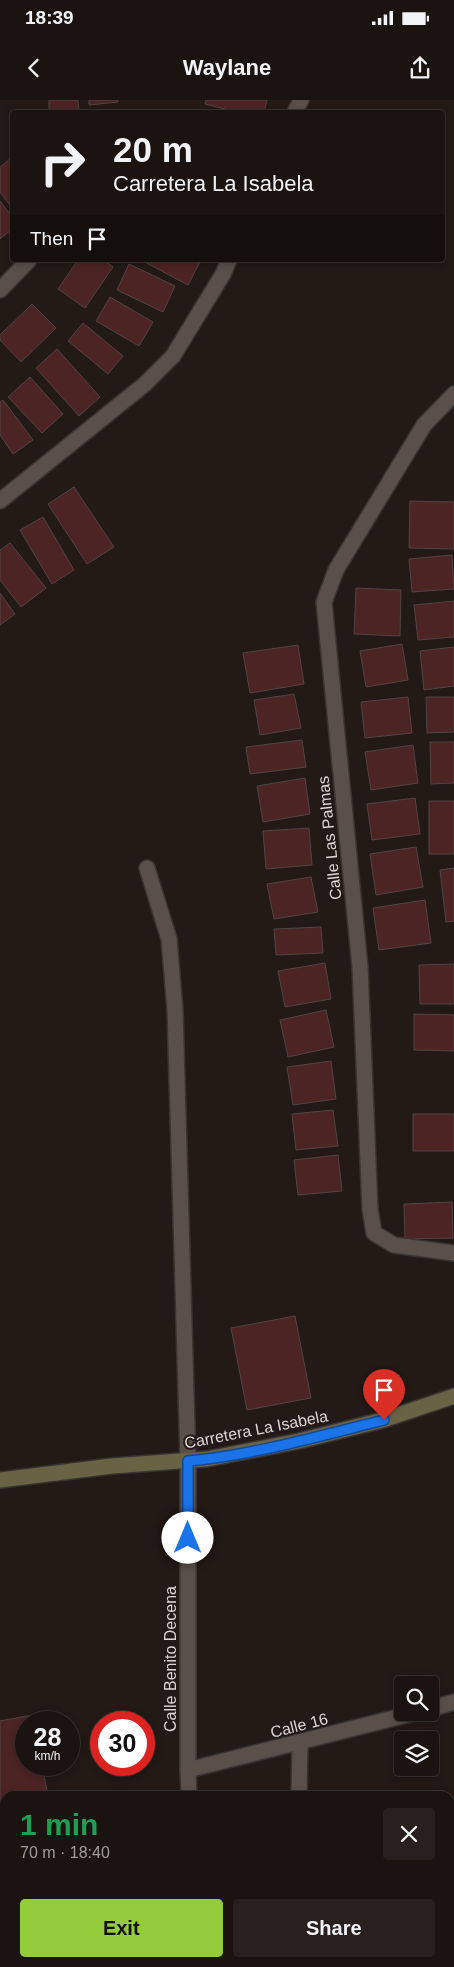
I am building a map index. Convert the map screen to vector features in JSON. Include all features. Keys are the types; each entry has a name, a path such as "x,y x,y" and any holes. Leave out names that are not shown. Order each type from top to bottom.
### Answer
{"main road":[{"name":"Carretera La Isabela","path":"0,1480 112,1466 207,1459 299,1442 384,1420 454,1396"}],"street":[{"path":"0,290 27,262"},
{"path":"0,501 145,384 173,356 223,274 228,262"},
{"name":"Calle Las Palmas","path":"454,394 424,425 336,570 324,602 360,967 370,1209 374,1233 394,1245 454,1252"},
{"name":"Calle Benito Decena","path":"147,868 169,939 175,1010 188,1461 189,1791"},
{"path":"439,1706 454,1702"},
{"name":"Calle 16","path":"188,1770 394,1718"},
{"path":"299,1791 300,1743"}],"building":[{"path":"49,100 78,100 79,110 49,110"},
{"path":"89,100 118,100 118,102 89,105"},
{"path":"206,100 267,100 264,110 229,110 205,104"},
{"path":"10,159 10,205 0,192 0,167"},
{"path":"0,201 10,214 10,231 0,239"},
{"path":"77,262 107,262 113,267 85,308 58,289"},
{"path":"145,262 200,262 188,285"},
{"path":"129,264 175,286 163,312 117,290"},
{"path":"110,297 153,322 139,346 96,321"},
{"path":"32,304 56,328 21,362 0,340 0,335"},
{"path":"83,323 123,356 108,374 68,341"},
{"path":"57,349 100,397 79,416 36,368"},
{"path":"30,377 63,414 42,433 8,397"},
{"path":"3,400 33,440 13,454 0,435 0,402"},
{"path":"74,487 114,547 87,564 48,504"},
{"path":"410,501 454,502 454,549 409,548"},
{"path":"43,517 74,570 52,584 20,530"},
{"path":"10,543 46,588 21,607 0,580 0,550"},
{"path":"452,555 454,589 412,592 409,559"},
{"path":"356,588 401,590 400,636 354,634"},
{"path":"0,593 15,614 0,625"},
{"path":"454,601 454,637 418,640 414,605"},
{"path":"402,644 408,680 366,687 360,651"},
{"path":"298,645 304,684 250,693 243,653"},
{"path":"454,647 454,686 424,690 420,651"},
{"path":"294,694 301,728 260,735 254,700"},
{"path":"408,697 412,733 365,738 361,702"},
{"path":"426,697 454,697 454,732 427,733"},
{"path":"302,740 306,767 250,774 246,747"},
{"path":"430,742 454,742 454,783 431,784"},
{"path":"413,745 418,783 371,790 365,752"},
{"path":"305,778 310,814 263,822 257,786"},
{"path":"415,798 420,834 372,840 367,804"},
{"path":"429,801 454,801 454,854 429,854"},
{"path":"309,828 312,865 266,869 263,831"},
{"path":"416,847 423,887 376,895 370,854"},
{"path":"454,868 454,921 446,922 440,870"},
{"path":"311,877 318,912 274,919 267,884"},
{"path":"425,900 431,943 379,950 373,908"},
{"path":"321,927 323,953 276,955 274,929"},
{"path":"325,963 331,999 285,1007 278,971"},
{"path":"454,964 454,1004 420,1004 419,965"},
{"path":"326,1010 334,1047 288,1057 280,1020"},
{"path":"414,1014 454,1015 454,1051 414,1050"},
{"path":"331,1061 336,1099 293,1105 287,1067"},
{"path":"333,1110 338,1146 296,1150 292,1114"},
{"path":"413,1114 454,1114 454,1151 413,1151"},
{"path":"338,1155 342,1191 298,1195 294,1160"},
{"path":"452,1202 453,1238 405,1239 404,1204"},
{"path":"295,1316 311,1398 247,1410 231,1328"},
{"path":"15,1718 15,1776 44,1776 47,1791 0,1791 0,1721"}],"route":[{"path":"188,1538 188,1461 299,1442 384,1420"}]}
